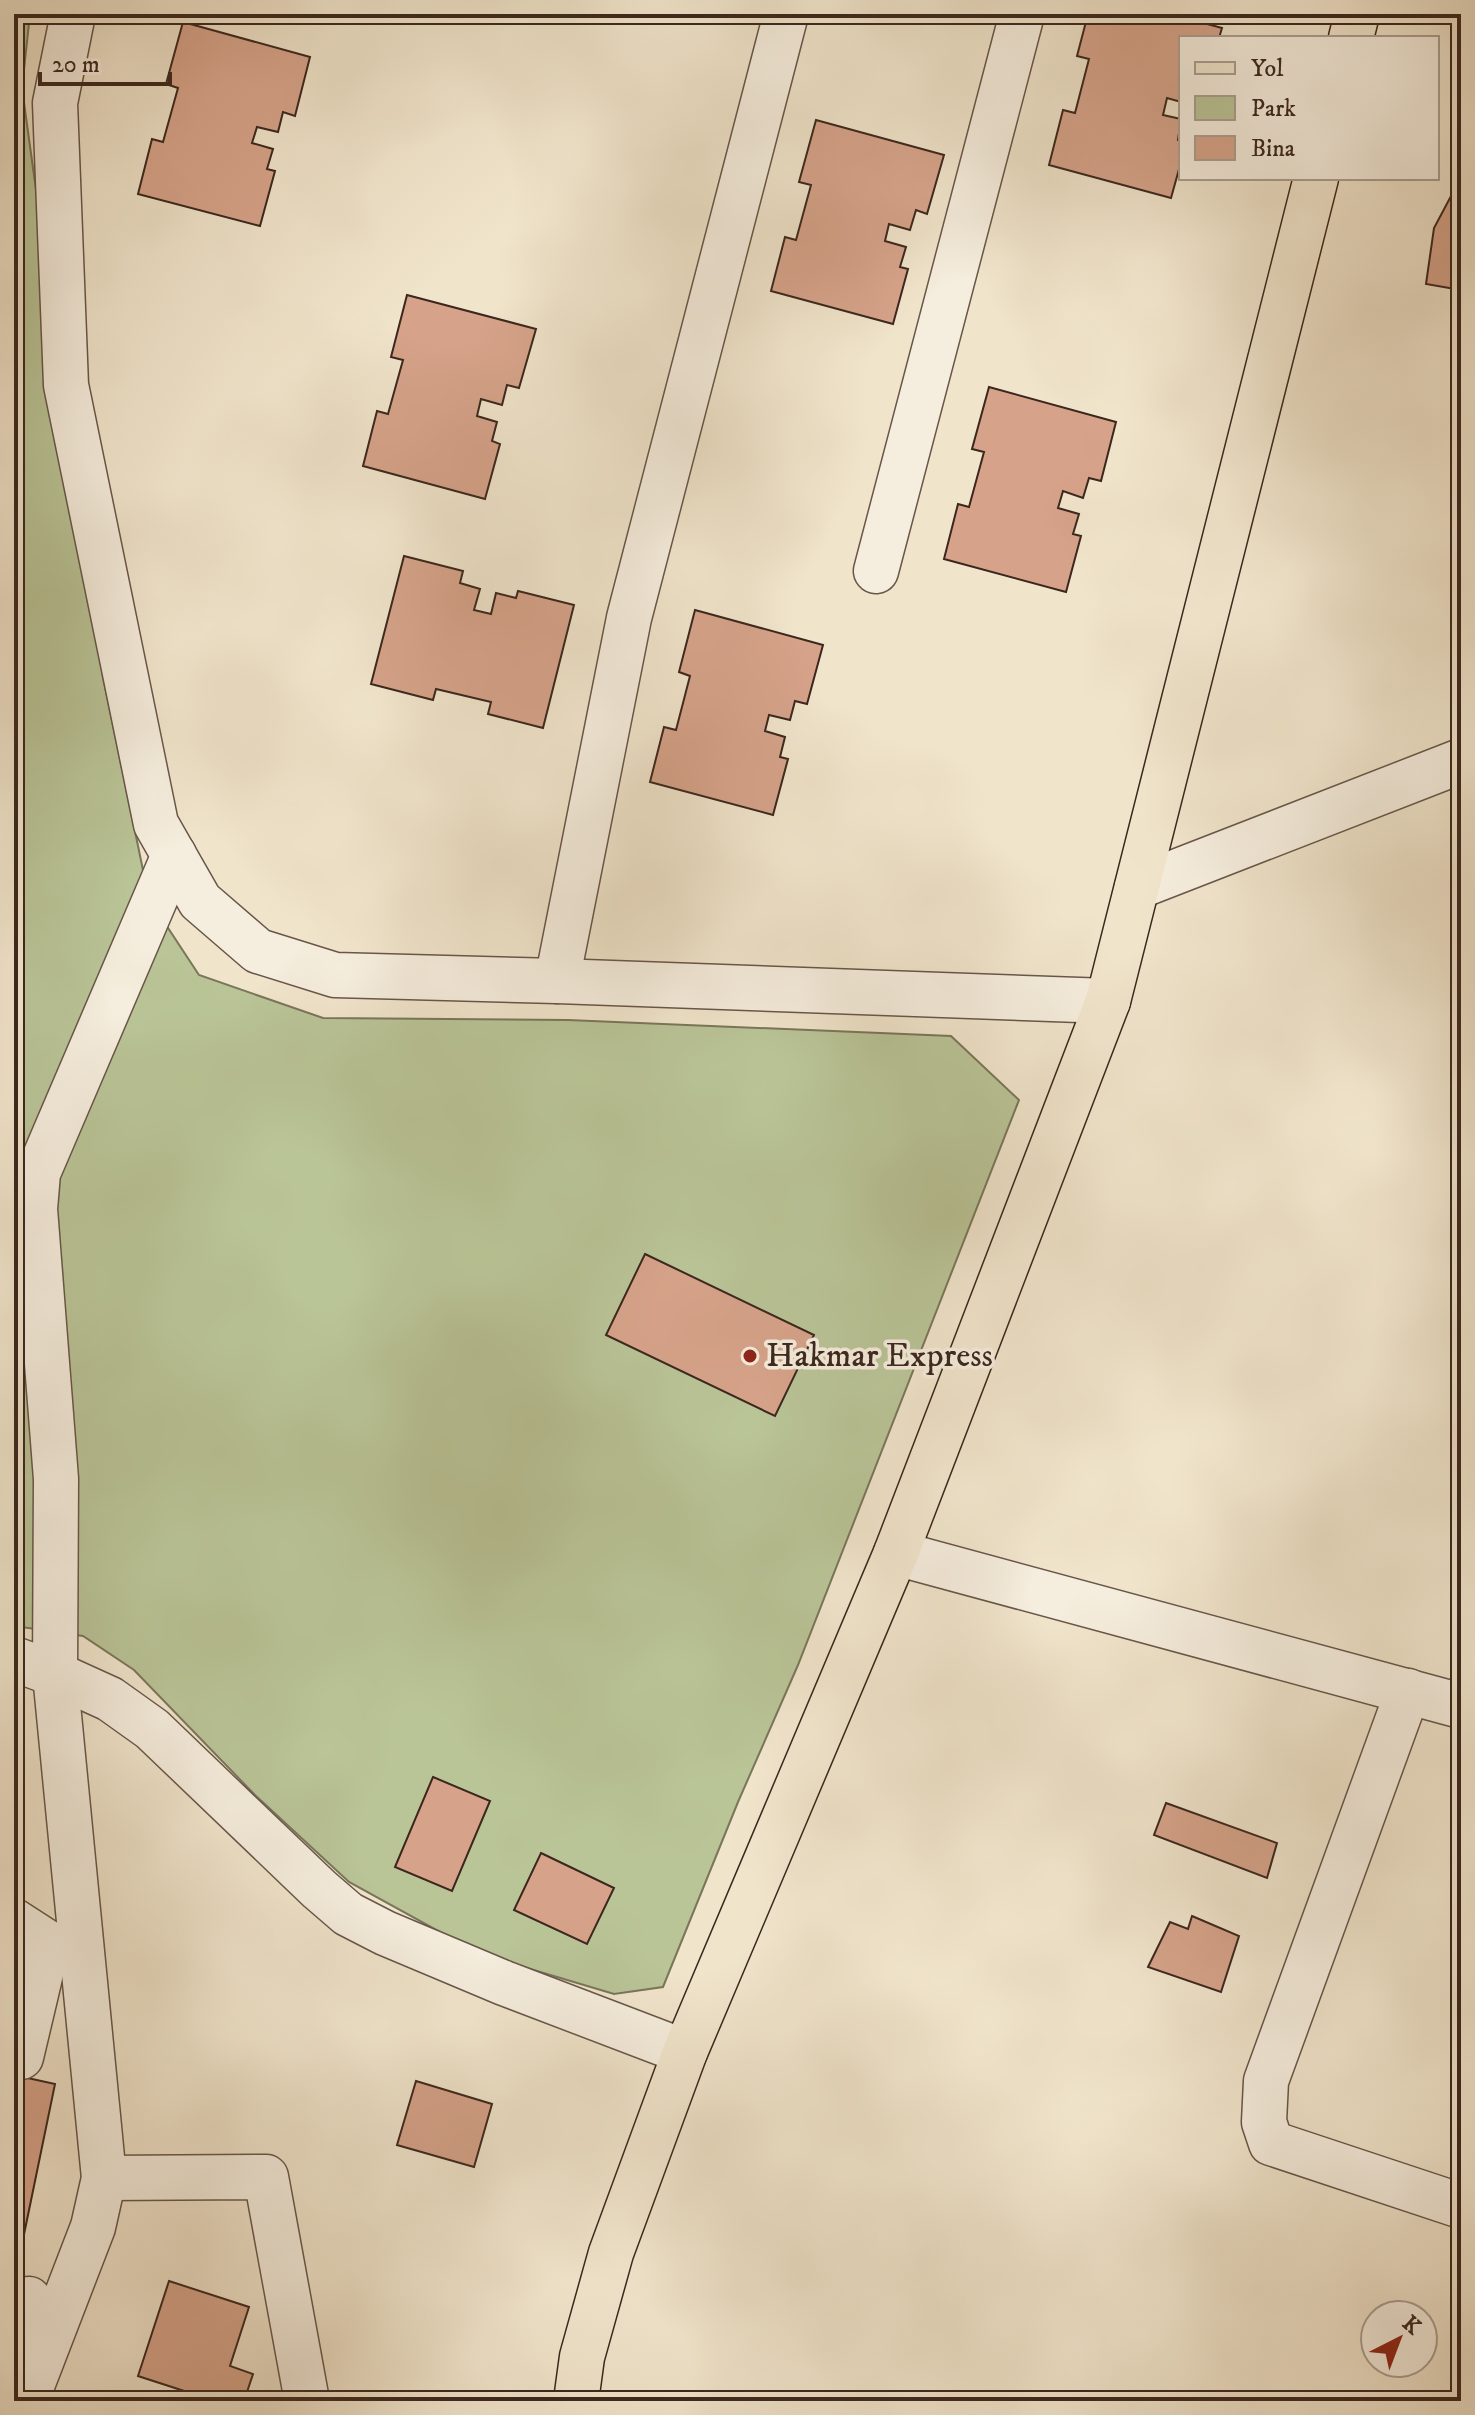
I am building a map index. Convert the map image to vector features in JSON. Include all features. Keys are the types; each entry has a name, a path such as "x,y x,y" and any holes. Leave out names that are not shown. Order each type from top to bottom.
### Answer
{"main road":[{"path":"1352,36 1357,14"},
{"path":"576,2401 582,2357 611,2253 685,2052 896,1553 1108,1001 1315,180"}],"street":[{"path":"73,14 55,103 66,385 156,824 200,901 258,951 335,975 1108,1001"},
{"path":"557,981 629,618 786,14"},
{"path":"876,571 1022,14"},
{"path":"1137,887 1461,761"},
{"path":"26,2401 93,2227 104,2178 55,1674 56,1479 35,1209 38,1173 174,855"},
{"path":"896,1553 1461,1706"},
{"path":"14,1659 110,1699 152,1729 348,1914 385,1933 504,1983 685,2052"},
{"path":"1408,1691 1266,2081 1264,2122 1271,2143 1461,2206"},
{"path":"14,1921 48,1943 21,2057 14,2055"},
{"path":"104,2178 266,2177 307,2401"}],"green space":[{"path":"14,14 30,14 22,88 103,677 149,899 199,975 323,1018 568,1020 951,1036 1019,1100 798,1665 663,1987 614,1994 480,1954 349,1882 255,1795 134,1670 83,1636 14,1626"}],"building":[{"path":"1088,14 1170,14 1222,28 1220,36 1179,36 1179,101 1167,98 1163,115 1179,119 1179,169 1171,198 1049,165 1063,110 1075,113 1089,59 1077,56"},
{"path":"183,22 310,57 295,116 283,112 278,132 257,127 252,143 273,149 267,169 275,171 260,226 138,194 152,139 163,142 178,88 166,84"},
{"path":"816,120 944,155 927,214 916,210 910,230 889,224 885,241 906,247 900,267 908,269 893,324 771,291 785,237 796,240 811,185 799,182"},
{"path":"1459,181 1461,290 1426,284 1434,228"},
{"path":"407,295 536,329 519,388 507,385 502,405 481,399 477,416 497,422 492,441 500,444 485,499 363,466 377,411 388,414 403,360 391,357"},
{"path":"989,387 1116,422 1101,481 1089,478 1083,498 1063,491 1058,508 1079,514 1073,534 1081,536 1066,592 944,559 958,504 969,507 984,452 972,449"},
{"path":"404,556 463,571 460,583 480,589 474,610 491,614 496,593 516,598 518,591 574,605 543,728 488,714 491,702 436,689 433,700 371,684"},
{"path":"695,610 823,645 807,704 795,701 790,720 769,715 765,731 785,737 780,757 788,759 773,815 650,782 664,727 676,730 690,676 679,672"},
{"path":"645,1254 814,1335 775,1416 606,1335"},
{"path":"433,1777 490,1801 452,1891 395,1867"},
{"path":"1166,1803 1277,1843 1267,1878 1154,1835"},
{"path":"541,1853 614,1888 587,1944 514,1910"},
{"path":"1192,1916 1239,1936 1221,1992 1148,1967 1170,1922 1188,1929"},
{"path":"14,1946 27,1949 14,1997"},
{"path":"14,2075 55,2084 21,2249 14,2247"},
{"path":"416,2081 492,2104 474,2167 397,2145"},
{"path":"169,2281 249,2307 230,2366 253,2374 244,2401 215,2401 138,2376"}],"place":[{"name":"Hakmar Express","path":"750,1356"}]}
